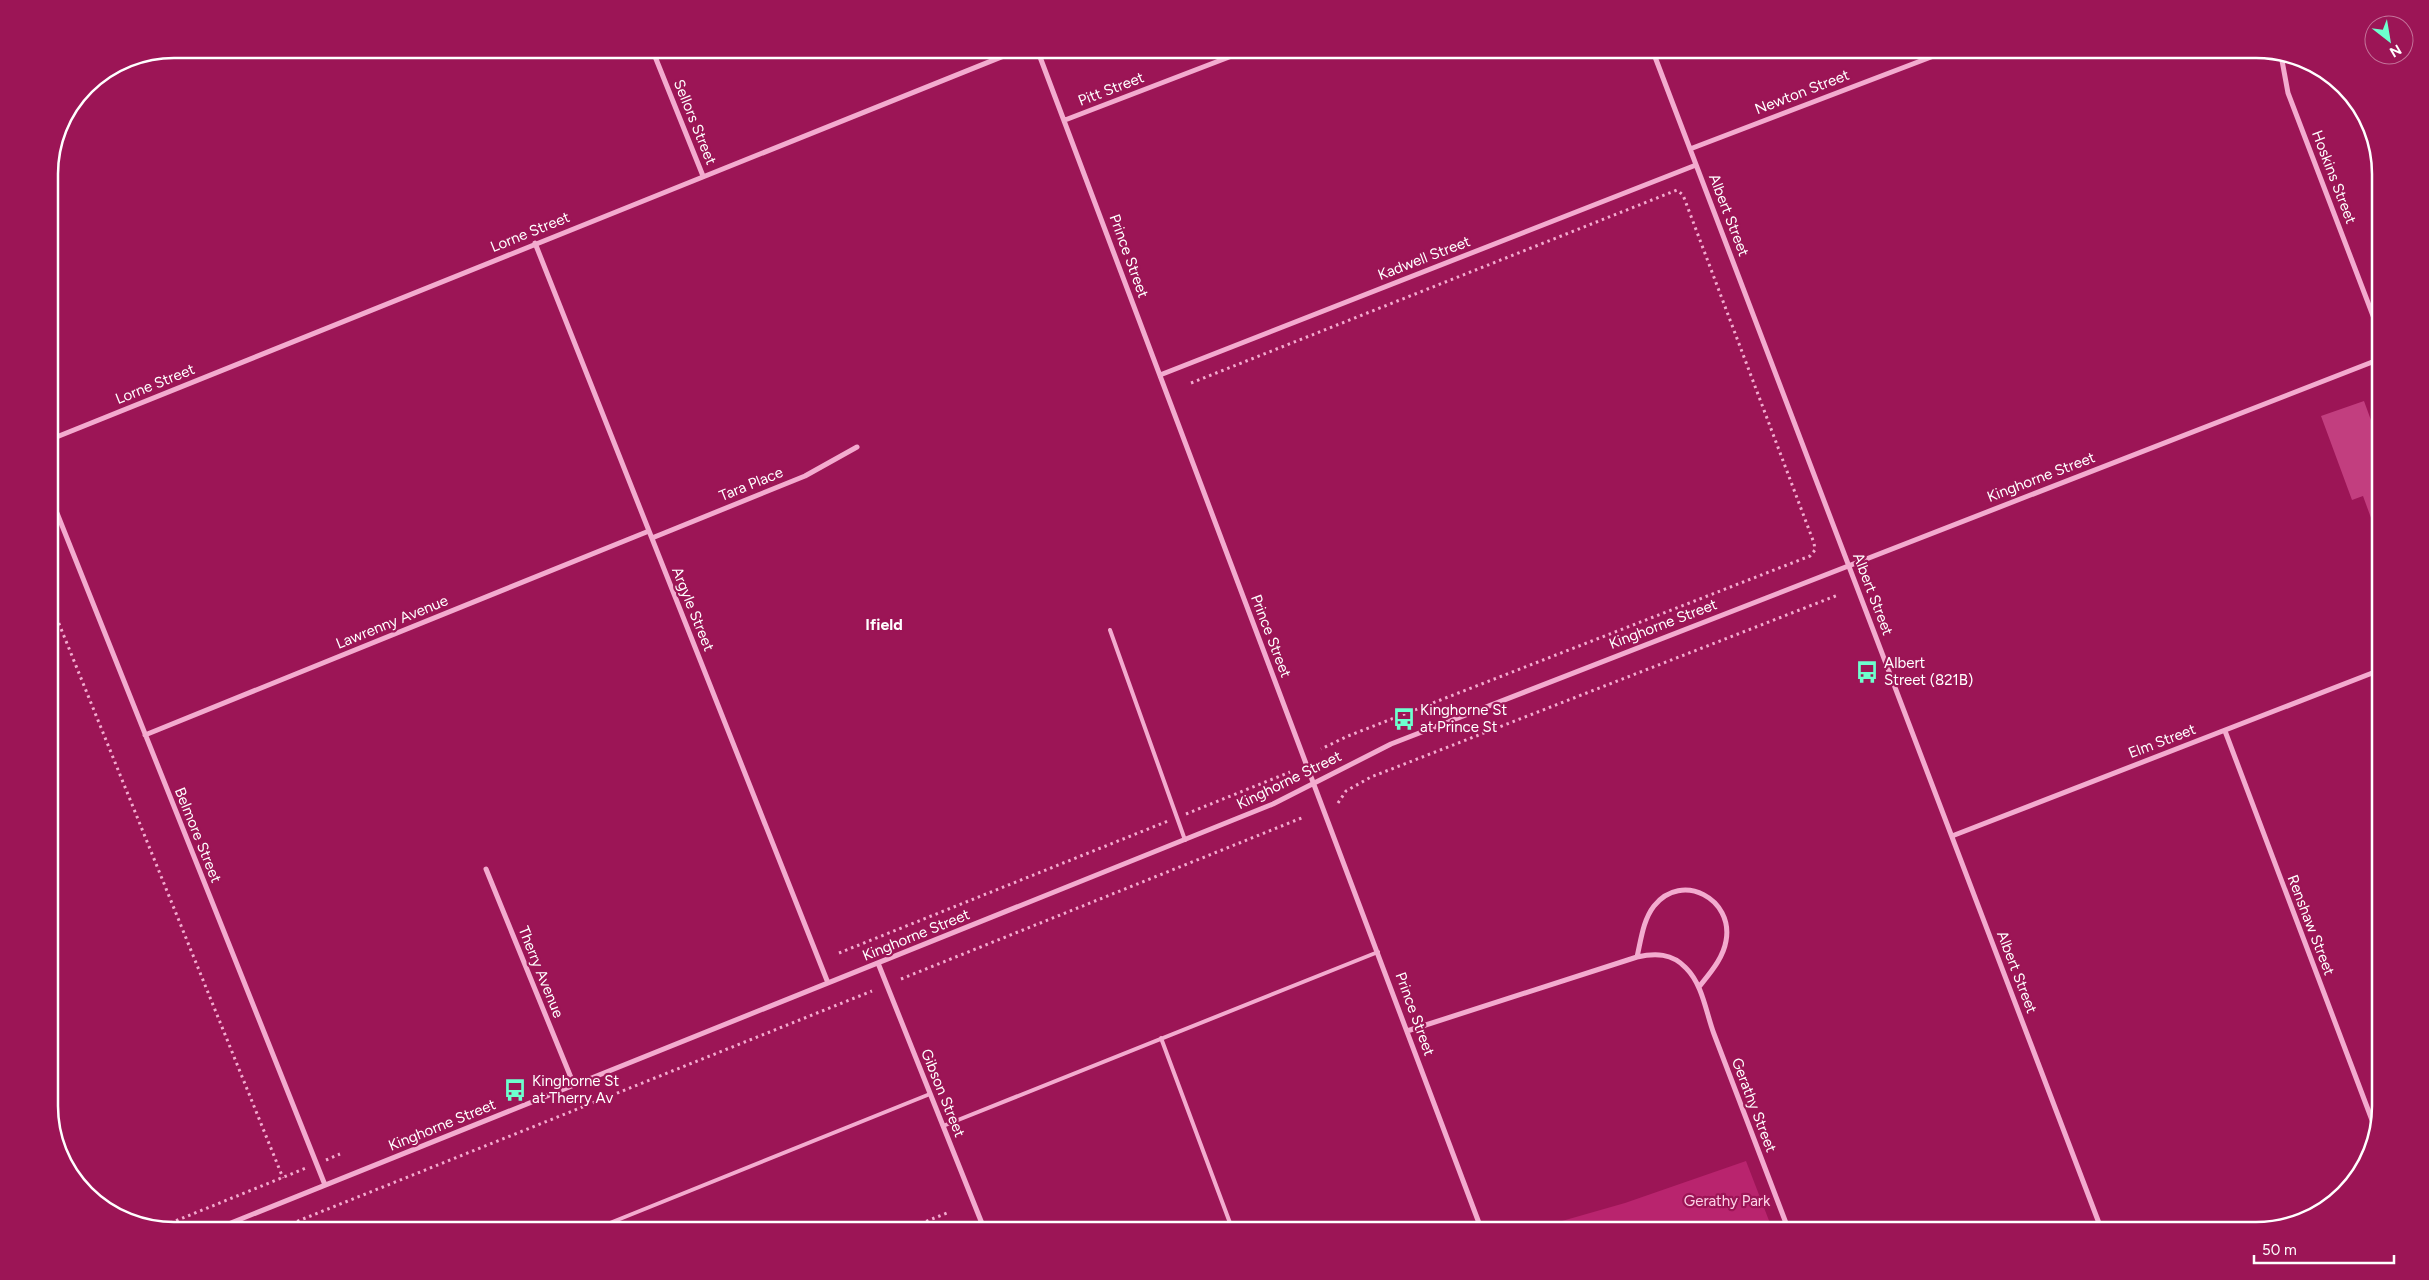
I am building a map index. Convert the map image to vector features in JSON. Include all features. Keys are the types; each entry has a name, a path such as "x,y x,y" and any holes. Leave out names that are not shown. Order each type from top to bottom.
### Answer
{"street":[{"name":"Sellors Street","path":"656,58 703,176"},
{"name":"Lorne Street","path":"58,436 998,58"},
{"name":"Prince Street","path":"1041,58 1479,1222"},
{"name":"Pitt Street","path":"1065,120 1230,58"},
{"name":"Albert Street","path":"1655,58 2099,1222"},
{"name":"Newton Street","path":"1690,148 1928,58"},
{"name":"Hoskins Street","path":"2282,61 2288,93 2371,311"},
{"name":"Kadwell Street","path":"1160,375 1696,165"},
{"name":"Argyle Street","path":"535,243 828,983"},
{"name":"Kinghorne Street","path":"234,1222 1273,804 1314,785 1391,744 2371,362"},
{"name":"Tara Place","path":"652,538 805,476 857,447"},
{"name":"Belmore Street","path":"58,516 325,1185"},
{"name":"Lawrenny Avenue","path":"145,735 649,531"},
{"name":"Elm Street","path":"1952,836 2372,673"},
{"name":"Renshaw Street","path":"2224,731 2371,1118"},
{"name":"Therry Avenue","path":"486,869 574,1085"},
{"path":"1637,957 1650,912 1664,897 1674,892 1686,890 1708,896 1722,911 1726,921 1727,937 1722,954 1699,987"},
{"name":"Gerathy Street","path":"1407,1031 1637,957 1664,955 1675,959 1693,976 1699,987 1710,1025 1786,1222"},
{"name":"Gibson Street","path":"878,964 981,1222"}],"lane":[{"path":"1110,630 1185,840"},
{"path":"943,1126 1378,952"},
{"path":"1161,1038 1230,1222"},
{"path":"612,1222 930,1094"}],"path":[{"path":"1191,383 1677,190 1683,195 1812,535 1815,546 1814,553 1810,556 1348,736 1321,749"},
{"path":"1338,803 1346,791 1371,777 1838,595"},
{"path":"58,621 282,1178 173,1222"},
{"path":"839,953 1290,772"},
{"path":"901,979 1304,817"},
{"path":"295,1222 872,991"},
{"path":"924,1222 947,1213"}],"green space":[{"name":"Gerathy Park","path":"1746,1161 1770,1222 1558,1222 1625,1203"}],"building":[{"path":"2364,401 2371,421 2371,519 2363,496 2352,500 2321,416"}],"place":[{"name":"Albert Street (821B)","path":"1867,672"},
{"name":"Kinghorne St at Prince St","path":"1404,719"},
{"name":"Kinghorne St at Therry Av","path":"515,1090"}],"district":[{"name":"Ifield","path":"884,624"}]}
